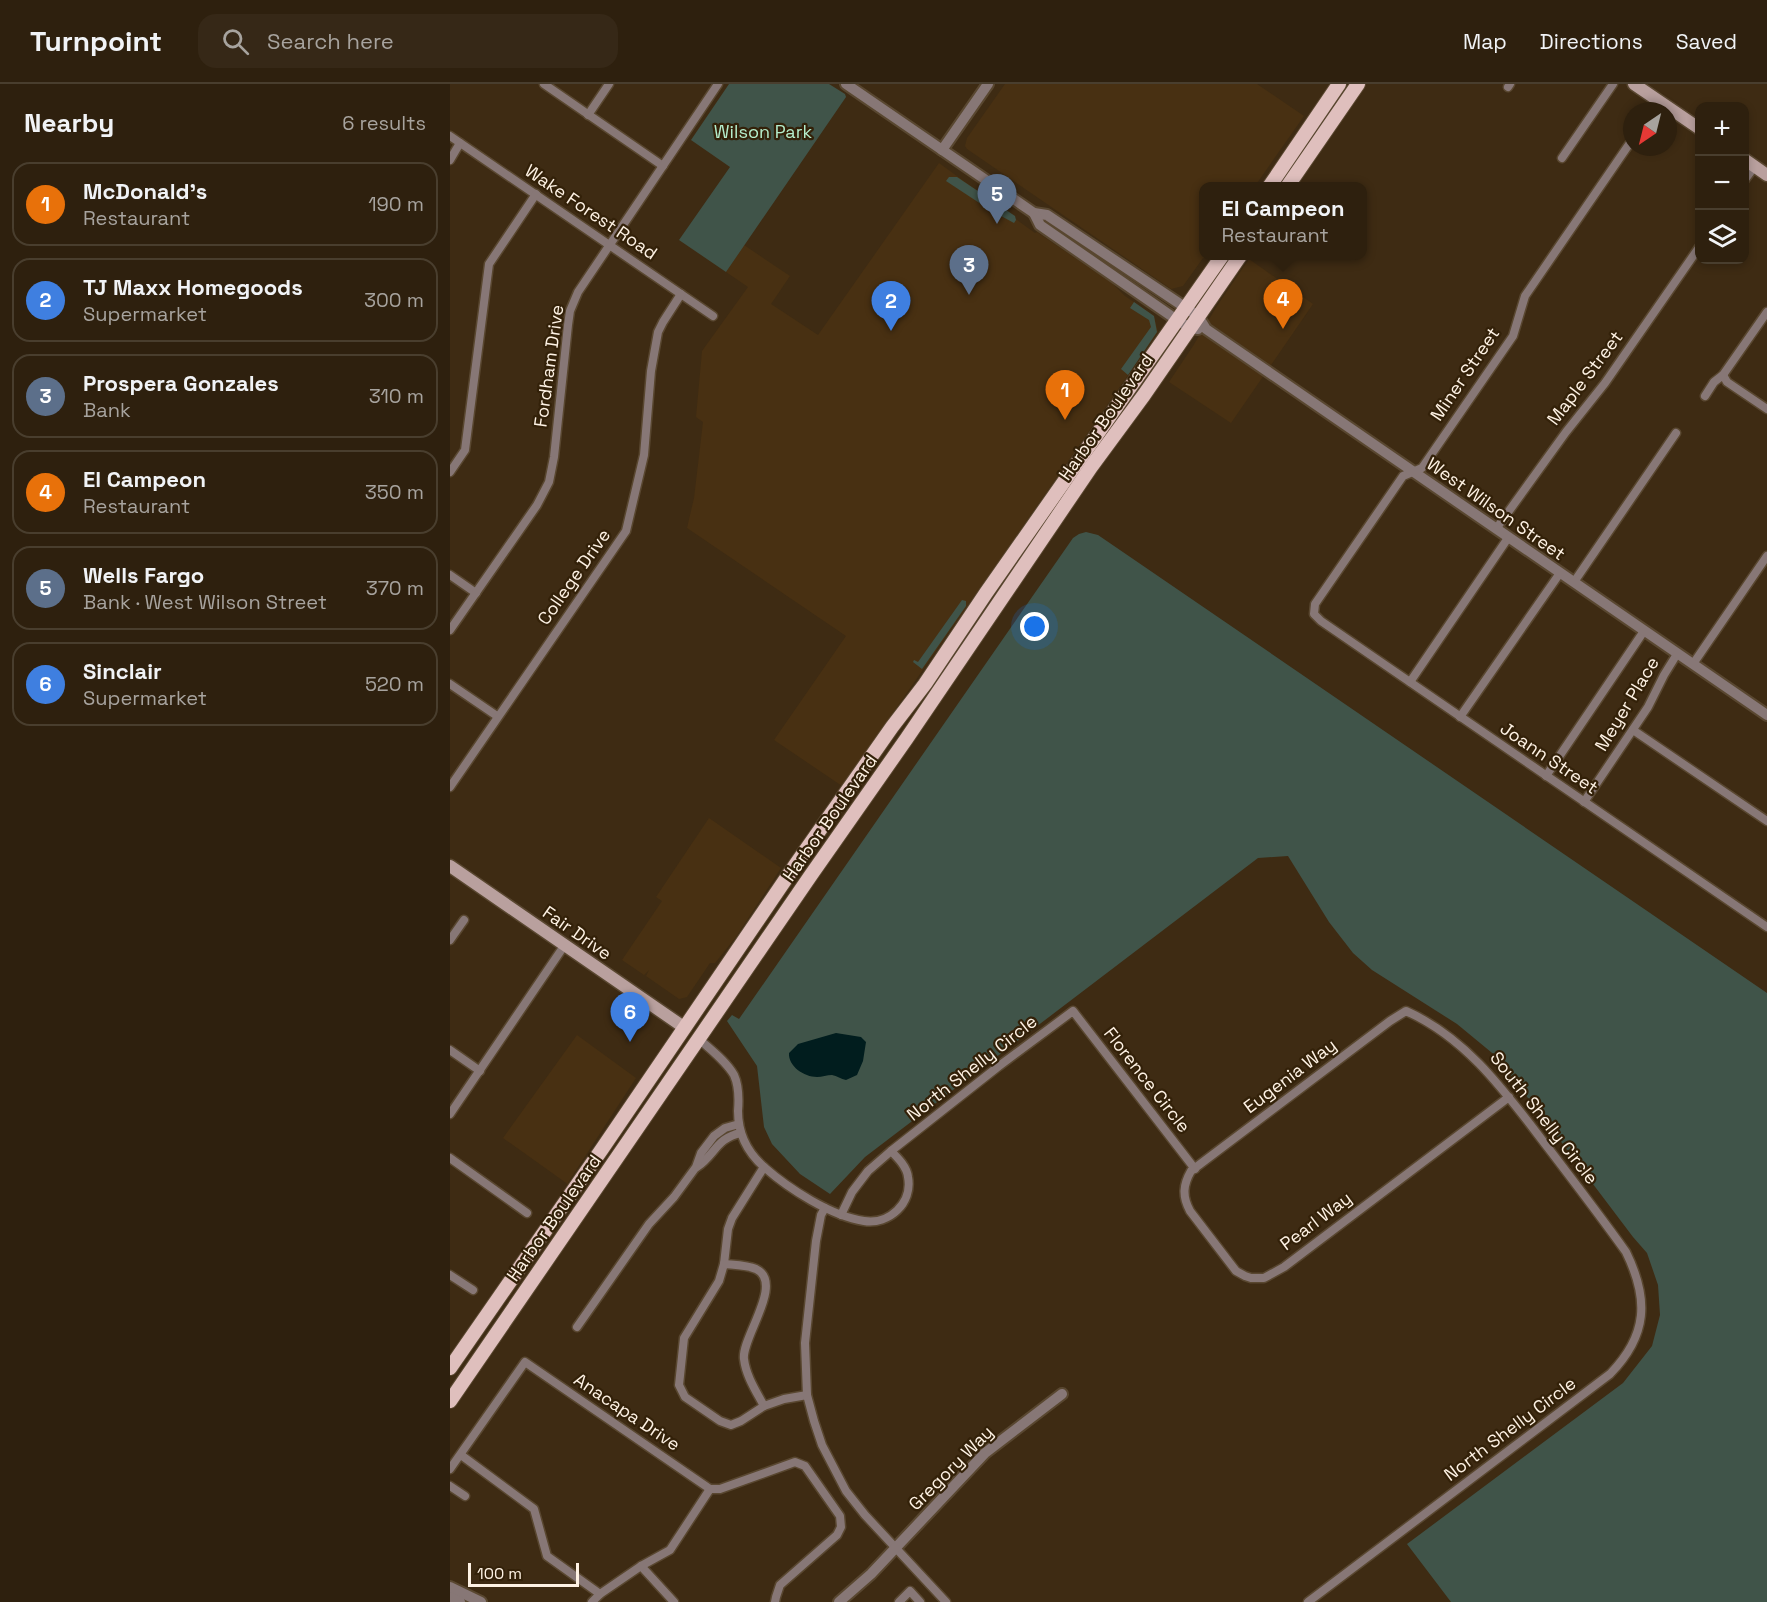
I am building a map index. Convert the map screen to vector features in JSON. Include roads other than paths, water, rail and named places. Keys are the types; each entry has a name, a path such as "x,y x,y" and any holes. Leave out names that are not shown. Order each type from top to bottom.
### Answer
{"main road":[{"path":"1272,182 1339,84"},
{"path":"1290,182 1358,84"},
{"path":"1634,84 1695,126"},
{"path":"1750,163 1767,175"},
{"name":"Harbor Boulevard","path":"450,1368 790,873 892,727 925,684 1219,260"},
{"name":"Harbor Boulevard","path":"451,1396 994,612 1087,473 1144,395 1237,260"},
{"name":"Fair Drive","path":"450,866 685,1029"},
{"path":"685,1029 699,1039"}],"street":[{"path":"544,84 663,166"},
{"path":"588,115 609,84"},
{"name":"Fordham Drive","path":"450,630 537,505 549,482 554,457 570,311 580,286 718,84"},
{"name":"West Wilson Street","path":"846,84 1034,213 1047,215 1198,316 1206,329 1767,715"},
{"path":"942,150 988,84"},
{"path":"1562,158 1613,84"},
{"name":"Wake Forest Road","path":"450,136 713,316"},
{"path":"450,160 460,143"},
{"name":"Miner Street","path":"1314,614 1315,604 1403,476 1422,468 1513,336 1525,296 1623,153"},
{"path":"450,472 465,450 489,264 536,194"},
{"name":"West Wilson Street","path":"1034,213 1040,225 1177,320 1190,328 1206,329"},
{"name":"Maple Street","path":"1497,529 1566,432 1605,383 1695,253"},
{"name":"College Drive","path":"450,786 626,531 644,454 651,371 658,332 681,294"},
{"path":"1705,396 1714,382 1723,375 1767,312"},
{"path":"1723,375 1727,382 1767,409"},
{"path":"1574,582 1676,433"},
{"path":"1410,682 1508,537"},
{"path":"1693,664 1767,556"},
{"path":"1460,717 1560,573"},
{"path":"450,575 476,593"},
{"name":"Joann Street","path":"1314,614 1767,927"},
{"path":"1546,776 1644,631"},
{"name":"Meyer Place","path":"1584,802 1648,707 1677,654"},
{"path":"450,684 498,716"},
{"path":"1633,730 1767,821"},
{"path":"450,940 464,920"},
{"path":"450,1114 564,946"},
{"name":"Florence Circle","path":"1073,1011 1195,1169"},
{"name":"North Shelly Circle","path":"842,1215 852,1192 868,1171 999,1066 1073,1011"},
{"name":"South Shelly Circle","path":"1406,1011 1454,1040 1485,1068 1509,1096 1616,1237"},
{"name":"Eugenia Way","path":"1195,1169 1380,1028 1406,1011"},
{"path":"699,1039 724,1062 734,1076 738,1091 740,1128 750,1152 764,1167 825,1208 864,1221 886,1219 894,1214 904,1201 909,1184 906,1171 891,1151"},
{"path":"450,1050 480,1071"},
{"name":"Pearl Way","path":"1195,1169 1184,1184 1186,1203 1190,1211 1236,1271 1251,1278 1264,1278 1284,1267 1509,1096"},
{"path":"577,1327 649,1224 674,1197 696,1167 701,1153 740,1128"},
{"path":"450,1158 527,1213"},
{"path":"764,1167 732,1218 728,1229 724,1264 716,1286 684,1338 679,1385 685,1397 720,1421 731,1425 764,1406 784,1399 807,1395"},
{"path":"825,1208 820,1219 816,1241 806,1333 805,1369 807,1395 822,1445 846,1491 946,1602"},
{"name":"North Shelly Circle","path":"1308,1602 1610,1374 1621,1363 1635,1340 1639,1328 1642,1294 1633,1265 1616,1237"},
{"path":"724,1264 755,1268 763,1274 766,1283 763,1307 746,1341 743,1358 748,1377 764,1406"},
{"path":"450,1275 473,1290"},
{"name":"Anacapa Drive","path":"461,1455 525,1362 710,1490"},
{"name":"Gregory Way","path":"839,1602 871,1574 985,1453 1062,1394"},
{"path":"450,1470 461,1455 534,1509 547,1556 600,1594"},
{"path":"592,1602 641,1566 670,1550 710,1490 720,1489 795,1462 804,1466 842,1521 840,1531 780,1585 775,1602"},
{"path":"450,1486 465,1496"},
{"path":"641,1566 674,1602"},
{"path":"898,1602 910,1590 920,1602"},
{"path":"454,1594 482,1602"}],"water":[{"path":"836,1033 861,1037 866,1042 863,1061 857,1075 846,1080 832,1075 812,1077 802,1073 791,1062 789,1053 798,1044"}],"place":[{"name":"Wells Fargo","path":"997,224"},
{"name":"Prospera Gonzales","path":"969,295"},
{"name":"El Campeon","path":"1283,329"},
{"name":"TJ Maxx Homegoods","path":"891,331"},
{"name":"McDonald's","path":"1065,420"},
{"name":"Sinclair","path":"630,1042"}],"park label":[{"name":"Wilson Park","path":"763,132"}]}
